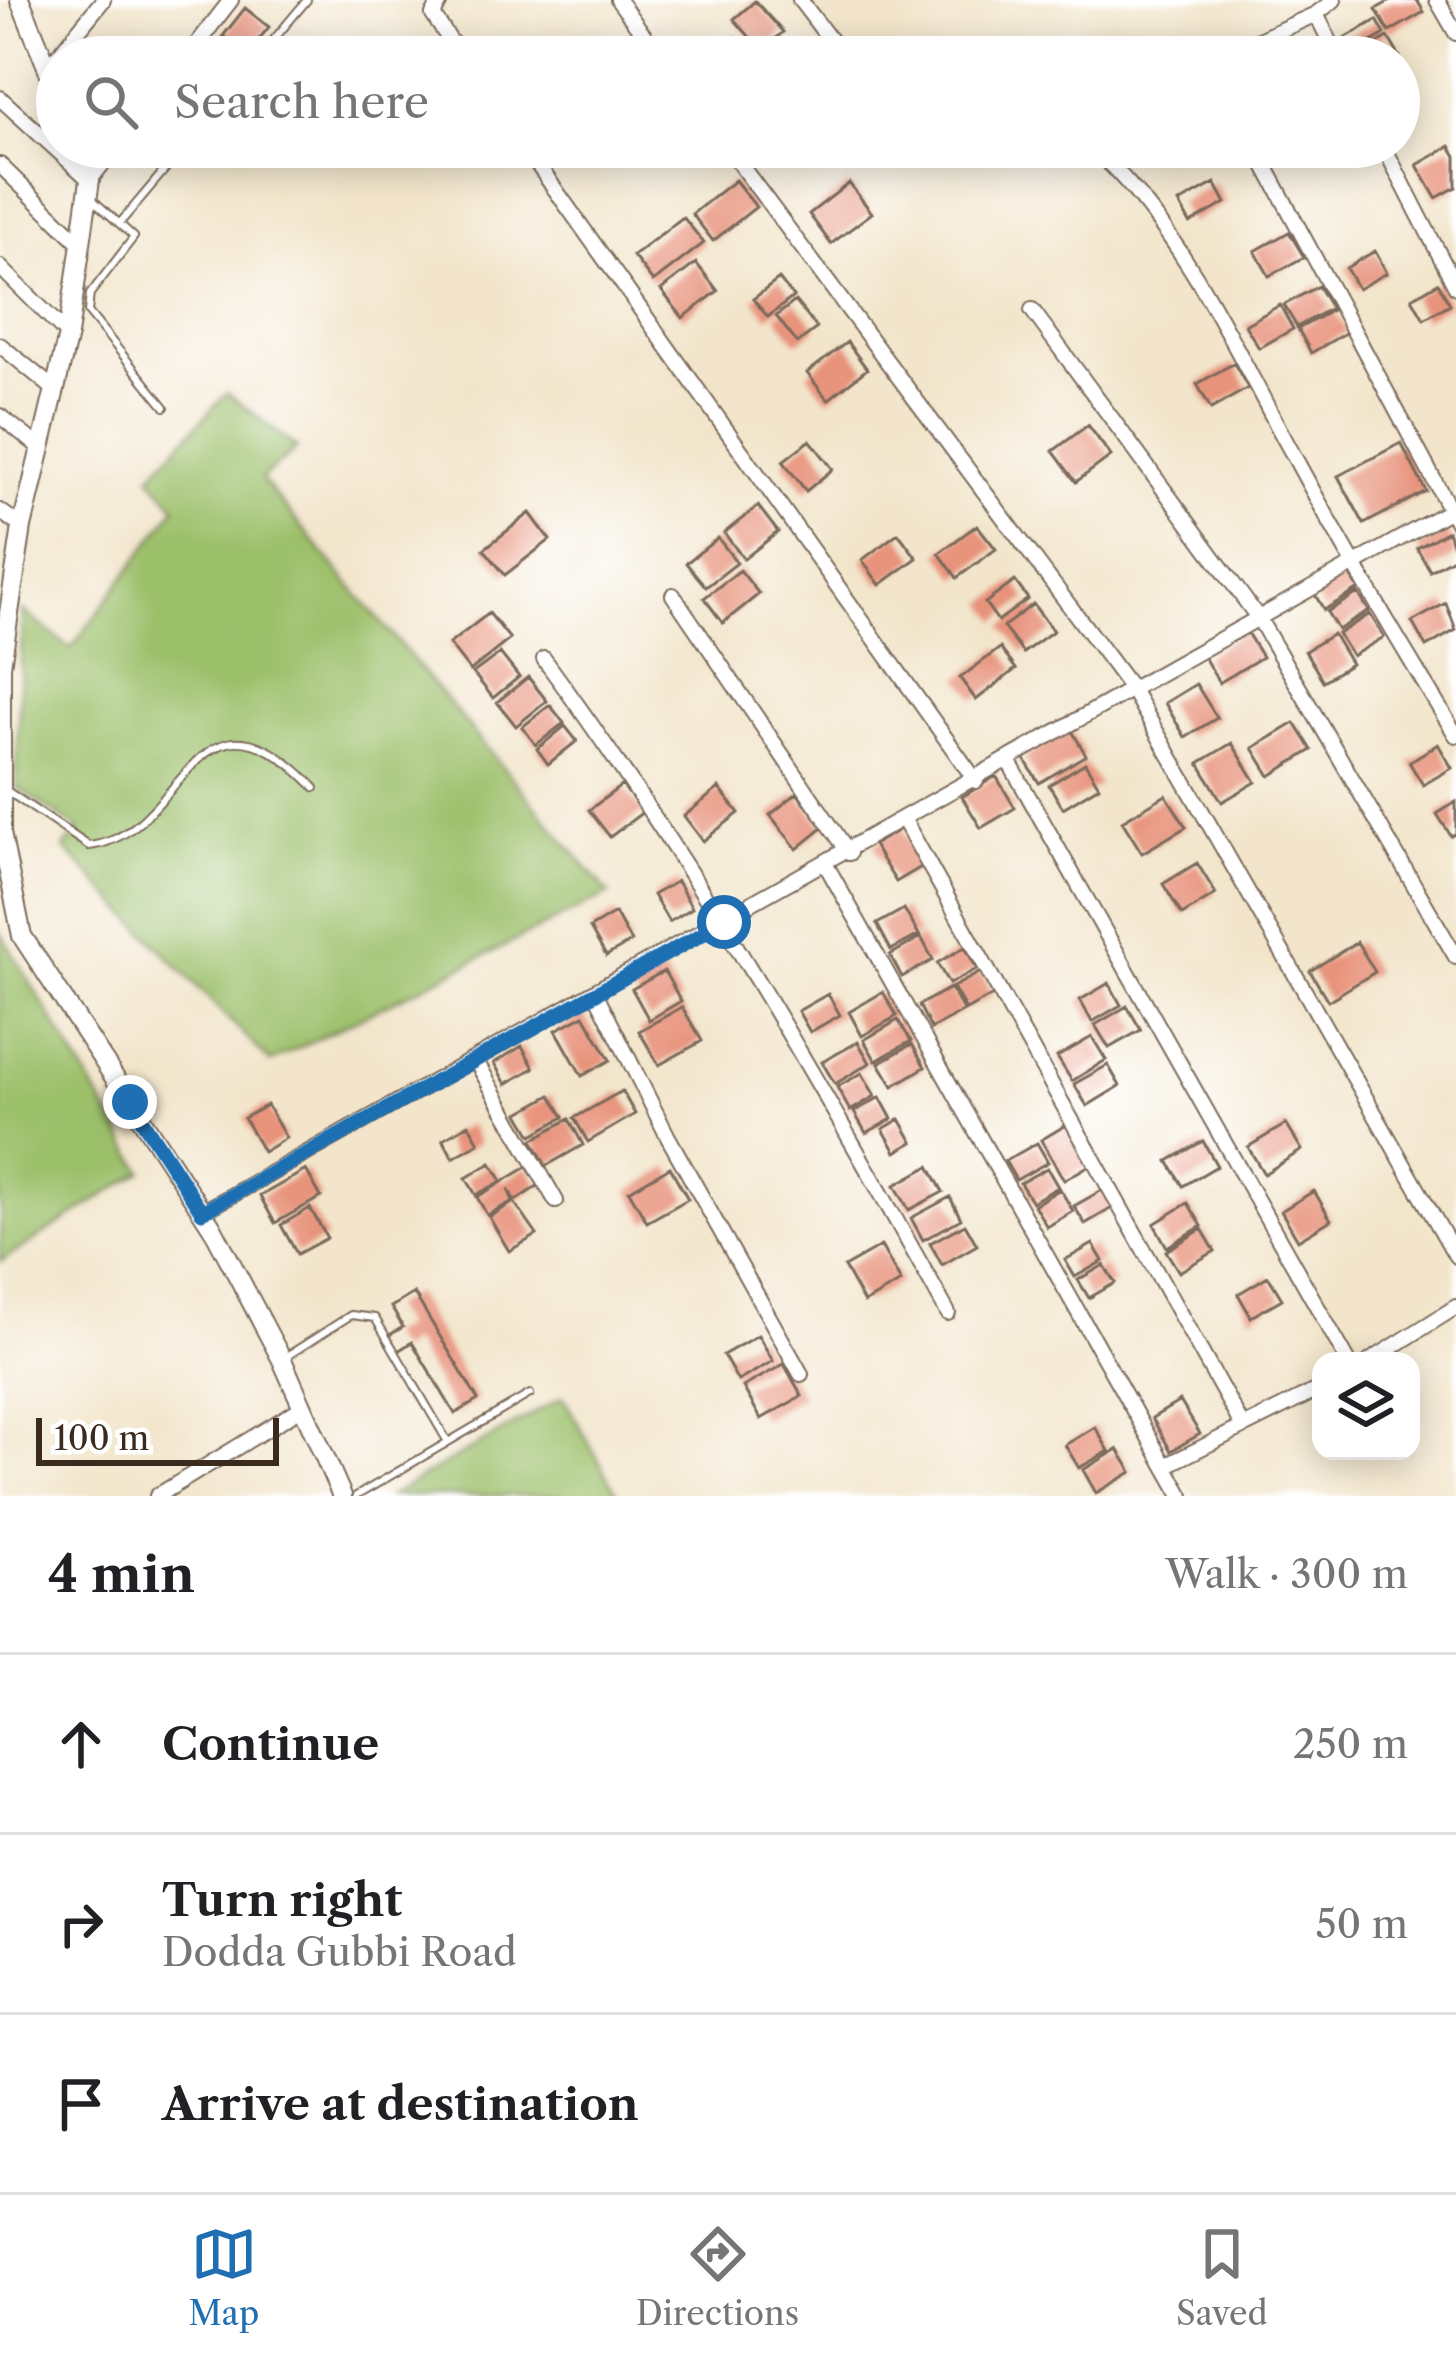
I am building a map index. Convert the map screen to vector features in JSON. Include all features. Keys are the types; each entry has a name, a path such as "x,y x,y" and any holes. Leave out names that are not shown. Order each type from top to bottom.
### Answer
{"main road":[{"path":"20,0 36,39"},
{"path":"84,168 89,188 68,334 22,526 1,666 1,833 22,936 202,1212 282,1360 342,1496"}],"street":[{"path":"74,36 103,0"},
{"path":"203,36 231,0"},
{"path":"441,0 436,22 446,36"},
{"path":"618,0 645,36"},
{"path":"800,0 828,36"},
{"path":"1268,36 1316,14 1334,0"},
{"path":"1437,0 1456,33"},
{"path":"1316,14 1327,36"},
{"path":"0,98 36,134"},
{"path":"0,165 81,244"},
{"path":"69,168 89,188 102,168"},
{"path":"540,168 976,781"},
{"path":"743,168 1133,691 1456,1256"},
{"path":"1115,168 1146,198 1181,249 1353,566 1456,735"},
{"path":"202,1212 1454,513 1266,168"},
{"path":"1395,168 1456,287"},
{"path":"0,267 68,334"},
{"path":"1032,310 1259,619 1456,958"},
{"path":"0,345 54,389"},
{"path":"0,416 41,449"},
{"path":"0,511 22,526"},
{"path":"673,595 849,853"},
{"path":"544,659 647,800 724,922 948,1313"},
{"path":"1009,762 1343,1352"},
{"path":"905,822 1243,1427"},
{"path":"826,866 1182,1496"},
{"path":"596,994 668,1137 801,1374"},
{"path":"476,1061 556,1201"},
{"path":"1384,1352 1456,1307"},
{"path":"1165,1466 1312,1392"},
{"path":"158,1496 303,1407"}],"lane":[{"path":"277,36 307,0"},
{"path":"121,223 167,168"},
{"path":"89,188 134,237 90,294 88,312 165,407"},
{"path":"1,786 89,846 130,834 189,767 218,746 263,745 279,751 315,788"},
{"path":"282,1360 351,1315 375,1318 448,1442"},
{"path":"356,1496 530,1394"}],"green space":[{"path":"227,393 297,448 261,479 609,894 270,1062 64,848 79,830 16,787 23,611 71,649 176,507 150,476"},
{"path":"0,932 143,1171 0,1262"},
{"path":"563,1397 619,1496 389,1496"}],"building":[{"path":"1392,0 1417,0 1424,12 1389,32 1376,9"},
{"path":"755,1 783,32 749,36 734,19"},
{"path":"245,8 269,27 262,36 223,36"},
{"path":"1377,20 1385,34 1382,36 1348,36"},
{"path":"1450,146 1456,156 1456,187 1436,198 1420,163"},
{"path":"735,180 756,207 713,241 692,214"},
{"path":"849,183 872,213 831,244 809,214"},
{"path":"1215,183 1226,203 1190,223 1179,203"},
{"path":"683,217 704,243 653,282 633,256"},
{"path":"1289,232 1304,257 1269,276 1255,251"},
{"path":"1375,251 1387,273 1358,289 1346,268"},
{"path":"696,263 718,291 683,318 661,290"},
{"path":"779,279 793,297 768,317 753,299"},
{"path":"1438,283 1450,304 1424,319 1412,298"},
{"path":"1318,286 1331,308 1297,327 1284,305"},
{"path":"795,301 817,328 797,343 776,316"},
{"path":"1280,305 1293,329 1259,348 1245,325"},
{"path":"1334,309 1347,332 1311,353 1298,329"},
{"path":"847,342 867,369 828,400 807,373"},
{"path":"1234,363 1248,388 1211,409 1197,384"},
{"path":"1088,425 1111,456 1076,482 1053,451"},
{"path":"810,440 833,469 806,491 783,461"},
{"path":"1401,443 1426,491 1364,524 1338,476"},
{"path":"758,506 778,532 744,559 724,533"},
{"path":"530,513 550,540 505,575 484,549"},
{"path":"977,525 996,549 957,578 939,553"},
{"path":"1448,531 1456,556 1430,571 1417,548"},
{"path":"898,533 917,558 880,585 862,560"},
{"path":"718,538 737,563 706,587 686,563"},
{"path":"740,570 759,594 723,623 704,598"},
{"path":"1349,572 1359,589 1324,610 1314,593"},
{"path":"1015,581 1028,599 998,621 985,603"},
{"path":"1358,593 1369,611 1338,630 1327,612"},
{"path":"1446,603 1456,630 1426,647 1412,622"},
{"path":"1033,604 1053,631 1023,653 1003,627"},
{"path":"489,613 510,639 470,671 449,644"},
{"path":"1370,614 1384,637 1352,656 1338,634"},
{"path":"1246,631 1262,657 1219,683 1204,657"},
{"path":"1333,634 1351,664 1323,681 1305,651"},
{"path":"1000,648 1016,669 976,700 960,678"},
{"path":"500,653 519,677 493,698 473,673"},
{"path":"528,677 547,701 516,726 497,702"},
{"path":"1196,684 1217,718 1185,737 1165,703"},
{"path":"550,705 564,723 536,745 522,727"},
{"path":"1295,723 1312,750 1270,776 1253,748"},
{"path":"565,726 577,741 548,764 537,749"},
{"path":"1071,729 1086,755 1039,783 1024,758"},
{"path":"1232,743 1256,782 1222,802 1199,763"},
{"path":"1438,744 1452,768 1423,785 1409,762"},
{"path":"1085,763 1099,786 1063,808 1049,785"},
{"path":"996,776 1015,808 981,828 962,797"},
{"path":"622,785 643,812 610,837 589,810"},
{"path":"719,788 739,813 703,841 684,816"},
{"path":"797,793 824,827 797,849 770,815"},
{"path":"1166,795 1186,827 1142,853 1122,821"},
{"path":"1456,802 1456,833 1451,836 1437,814"},
{"path":"902,828 923,866 896,882 873,845"},
{"path":"1197,863 1216,894 1182,915 1163,884"},
{"path":"677,881 692,908 669,922 653,895"},
{"path":"904,909 919,935 891,950 877,924"},
{"path":"615,913 631,942 606,956 590,928"},
{"path":"921,937 933,960 902,977 890,955"},
{"path":"1357,942 1375,972 1328,1001 1310,971"},
{"path":"965,947 977,969 949,984 937,963"},
{"path":"664,971 681,1001 649,1020 632,989"},
{"path":"981,972 993,995 966,1010 953,987"},
{"path":"1109,983 1121,1005 1092,1022 1080,1000"},
{"path":"950,988 964,1011 931,1029 919,1005"},
{"path":"883,992 897,1016 862,1036 849,1012"},
{"path":"828,994 840,1015 810,1032 798,1011"},
{"path":"1127,1006 1141,1030 1109,1048 1095,1025"},
{"path":"682,1007 702,1041 659,1065 639,1031"},
{"path":"584,1015 610,1060 582,1076 556,1030"},
{"path":"898,1020 911,1041 876,1061 864,1040"},
{"path":"1092,1037 1106,1060 1072,1081 1057,1057"},
{"path":"858,1042 870,1063 835,1084 822,1062"},
{"path":"912,1044 925,1067 893,1086 879,1063"},
{"path":"522,1046 534,1068 506,1084 494,1063"},
{"path":"1108,1065 1120,1086 1087,1106 1074,1084"},
{"path":"862,1073 875,1096 850,1111 837,1087"},
{"path":"622,1091 635,1114 588,1142 574,1118"},
{"path":"551,1095 564,1117 532,1135 519,1113"},
{"path":"880,1097 892,1119 866,1133 854,1112"},
{"path":"267,1105 286,1138 263,1152 244,1118"},
{"path":"569,1119 583,1145 546,1166 532,1140"},
{"path":"900,1119 913,1142 896,1152 883,1129"},
{"path":"469,1124 479,1143 453,1158 443,1139"},
{"path":"1286,1124 1302,1150 1264,1174 1248,1147"},
{"path":"1066,1125 1090,1165 1064,1180 1041,1140"},
{"path":"1203,1141 1217,1166 1183,1186 1168,1161"},
{"path":"1037,1143 1048,1162 1016,1180 1005,1161"},
{"path":"491,1163 502,1181 476,1195 466,1178"},
{"path":"929,1166 943,1192 909,1210 895,1185"},
{"path":"527,1167 539,1185 515,1201 508,1189 513,1201 487,1215 477,1197"},
{"path":"670,1167 688,1199 647,1222 629,1191"},
{"path":"1047,1168 1058,1187 1032,1202 1020,1183"},
{"path":"306,1170 321,1197 275,1223 260,1196"},
{"path":"1060,1189 1073,1211 1047,1227 1034,1205"},
{"path":"1104,1189 1114,1207 1085,1224 1074,1206"},
{"path":"1314,1191 1331,1220 1298,1240 1281,1211"},
{"path":"950,1197 961,1219 923,1240 911,1218"},
{"path":"514,1202 537,1235 509,1251 489,1217"},
{"path":"1188,1203 1202,1226 1167,1247 1154,1224"},
{"path":"310,1208 327,1238 297,1254 281,1225"},
{"path":"965,1224 977,1245 942,1265 930,1243"},
{"path":"1202,1229 1215,1251 1179,1272 1166,1251"},
{"path":"1093,1244 1103,1261 1075,1277 1065,1260"},
{"path":"881,1246 901,1282 864,1303 844,1267"},
{"path":"1104,1265 1115,1283 1089,1298 1078,1280"},
{"path":"1268,1276 1282,1299 1251,1317 1238,1294"},
{"path":"414,1293 478,1400 455,1414 412,1342 398,1351 388,1336 403,1327 391,1307"},
{"path":"758,1335 773,1361 738,1381 723,1355"},
{"path":"784,1364 802,1396 761,1419 743,1387"},
{"path":"1180,1401 1200,1434 1171,1451 1152,1418"},
{"path":"1095,1427 1109,1451 1079,1468 1065,1445"},
{"path":"1118,1449 1132,1472 1096,1493 1083,1470"}],"route":[{"path":"130,1102 202,1212 724,922"}]}
